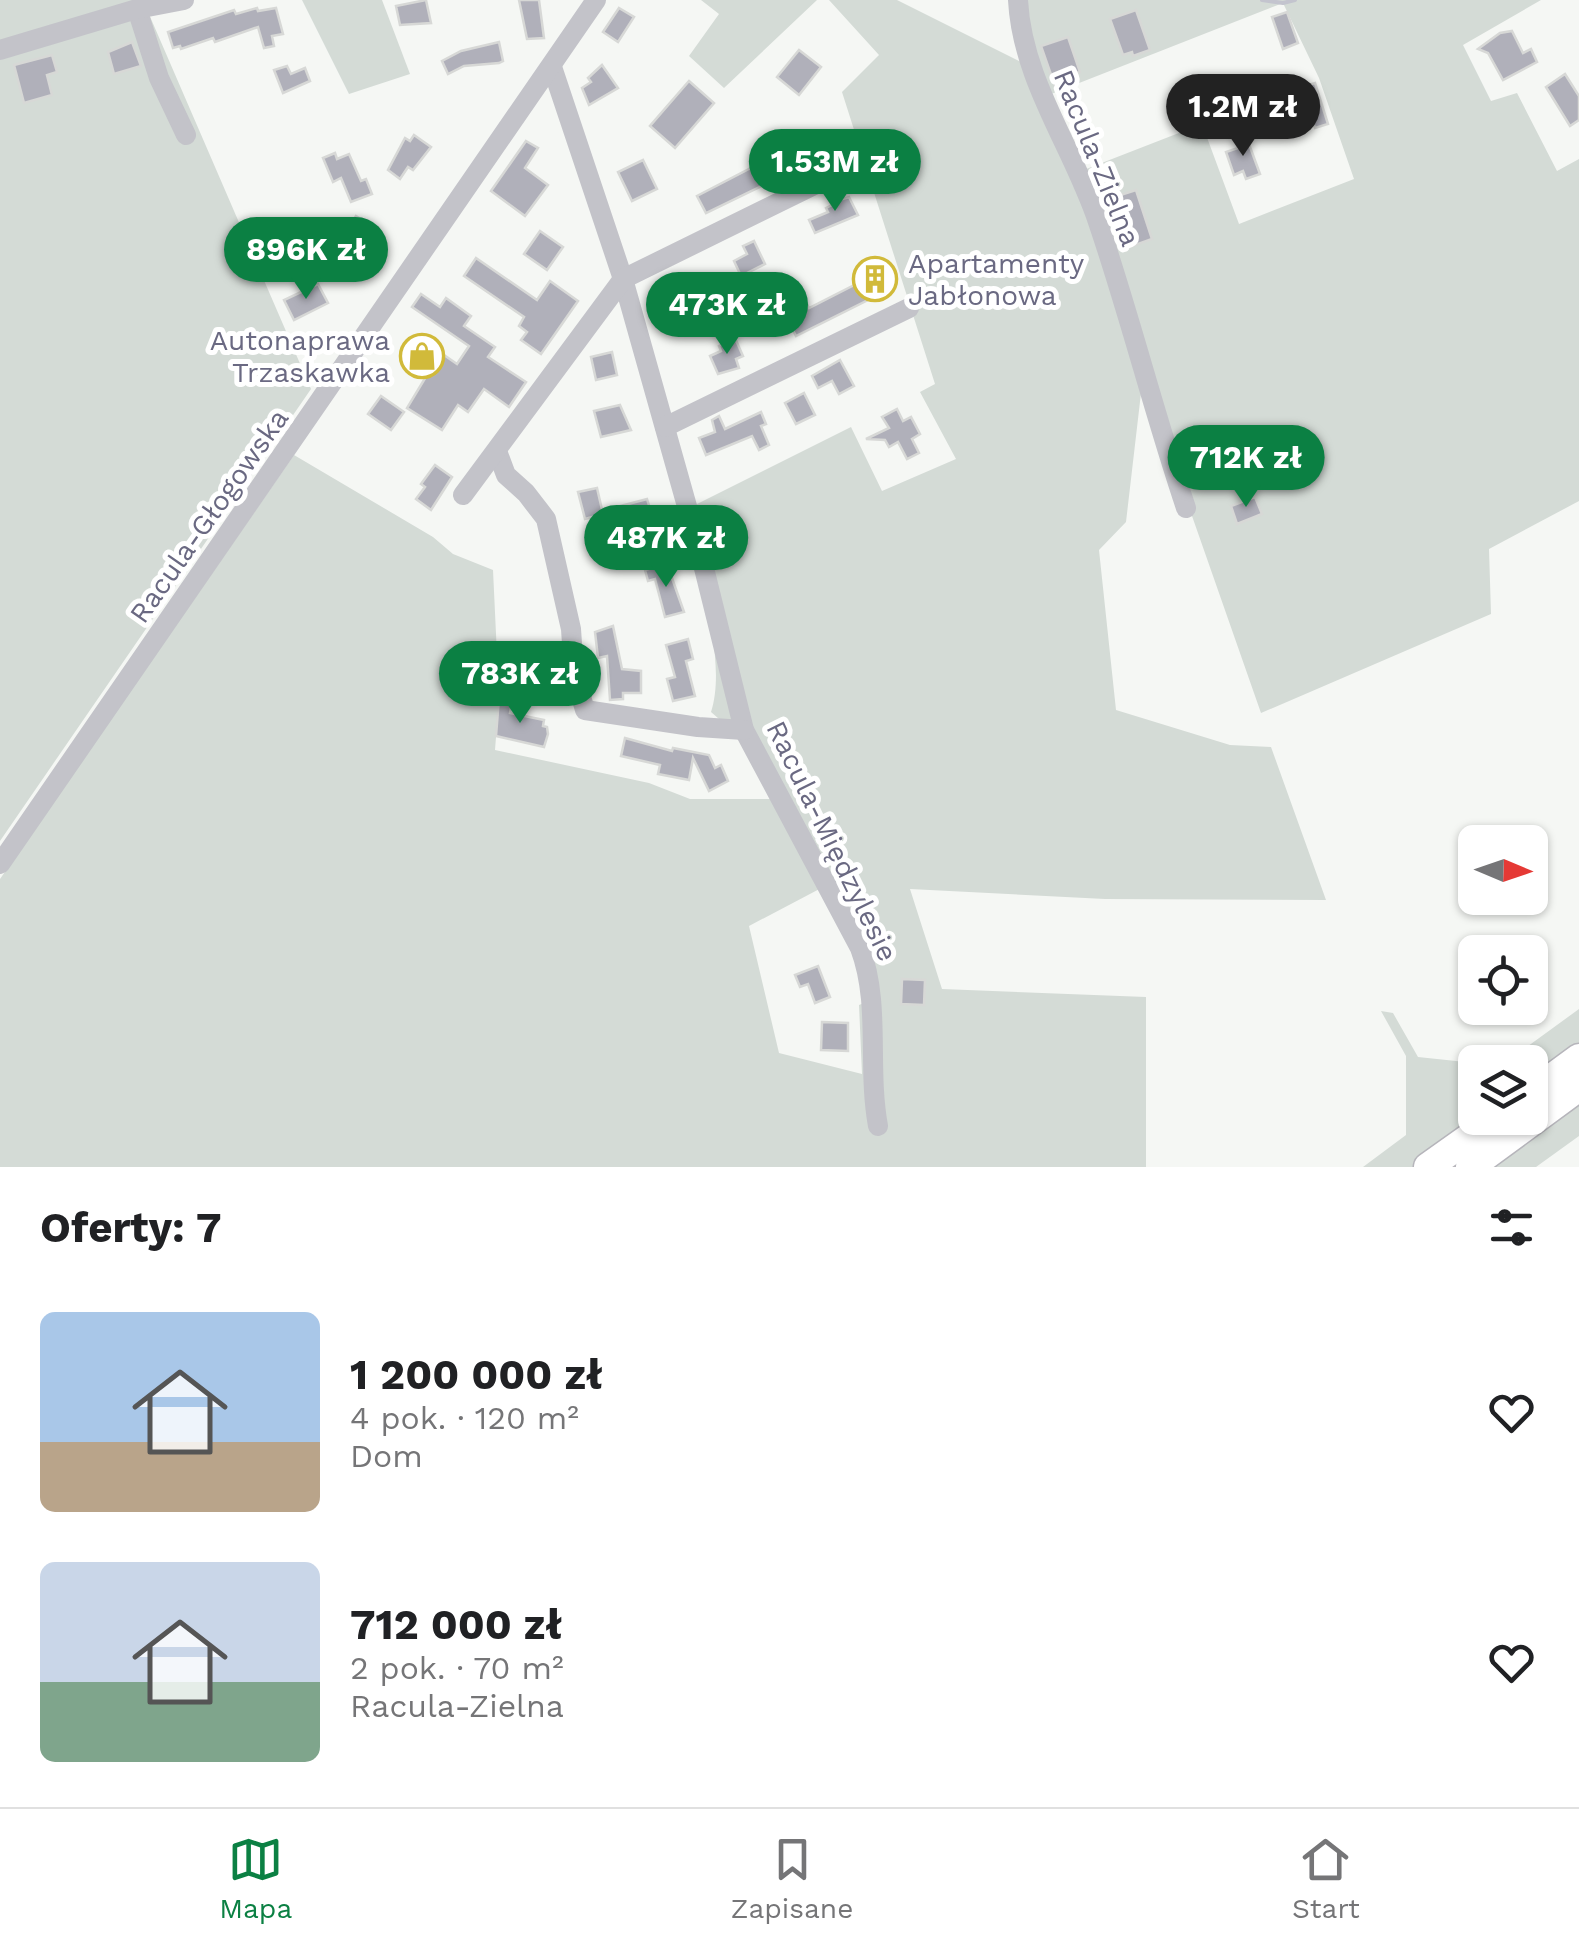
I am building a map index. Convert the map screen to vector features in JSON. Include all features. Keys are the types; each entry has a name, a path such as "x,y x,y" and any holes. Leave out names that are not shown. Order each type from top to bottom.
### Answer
{"highway":[{"path":"1548,1081 1579,1058"},
{"path":"1470,1167 1579,1088"},
{"path":"1428,1167 1473,1135"}],"street":[{"path":"0,50 138,9 184,0"},
{"name":"Racula-Głogowska","path":"0,864 596,0"},
{"name":"Racula-Zielna","path":"1018,0 1020,33 1038,87 1098,221 1155,418 1186,508"},
{"path":"138,9 159,78 186,135"},
{"name":"Racula-Międzylesie","path":"552,67 624,279 744,730 860,948 870,974 872,1090 878,1126"},
{"path":"463,495 624,279 860,162"},
{"path":"665,427 909,308"},
{"path":"498,451 506,475 546,518 571,629 574,673 585,710 744,730"}],"shaded area":[{"path":"0,0 163,0 145,5 311,389 0,841"},
{"path":"302,0 382,0 410,74 349,94"},
{"path":"701,0 817,0 724,88 689,56 719,14"},
{"path":"829,0 897,0 1025,64 1016,0 1541,0 1463,45 1491,101 1517,93 1557,171 1579,159 1579,501 1489,549 1491,614 1261,713 1143,376 1126,522 1099,550 1116,710 1230,745 1271,747 1326,900 1105,899 910,889 942,989 1146,997 1146,1167 0,1167 0,879 294,455 433,537 453,554 493,570 499,698 495,750 649,783 690,799 778,799 741,738 711,712 716,666 713,640 683,511 851,427 882,491 956,459 920,392 935,384 842,92 879,55","holes":["1283,3 1319,78 1354,179 1239,224 1202,124 1076,173 1041,98","827,885 869,1001 859,1005 862,1074 779,1053 749,926"]},
{"path":"1579,1009 1579,1136 1536,1167 1363,1167 1406,1135 1406,1056 1381,1011 1393,1013 1418,1057 1458,1061 1458,1135 1548,1135 1548,1045 1529,1045"}],"building":[{"path":"426,0 431,23 400,25 396,6"},
{"path":"519,0 539,0 544,38 527,39"},
{"path":"276,8 283,34 272,36 274,46 264,48 258,27 215,42 213,38 173,48 168,32 234,10 236,14"},
{"path":"619,8 634,17 618,42 603,32"},
{"path":"1136,10 1150,50 1123,55 1110,19"},
{"path":"1287,12 1298,43 1283,49 1272,17"},
{"path":"1512,31 1523,53 1531,49 1537,62 1503,80 1488,53 1478,49 1500,33"},
{"path":"1068,37 1080,72 1076,73 1078,81 1056,89 1041,46"},
{"path":"132,42 141,66 114,74 108,52"},
{"path":"499,42 503,61 464,66 448,74 442,61 461,51"},
{"path":"799,50 821,67 799,95 777,77"},
{"path":"52,55 57,72 47,75 52,95 24,103 14,65"},
{"path":"602,65 618,88 589,105 582,88"},
{"path":"287,66 291,74 305,68 310,81 283,93 274,70"},
{"path":"1565,74 1579,96 1579,120 1570,126 1546,87"},
{"path":"689,81 714,103 675,148 650,126"},
{"path":"1315,83 1328,124 1315,128 1301,87"},
{"path":"824,133 832,151 805,162 795,143"},
{"path":"414,135 431,147 413,170 408,167 400,179 388,170 405,138 410,141"},
{"path":"1246,136 1260,174 1246,179 1243,171 1234,175 1226,152 1238,148 1235,140"},
{"path":"526,141 538,148 525,168 548,185 525,216 491,191"},
{"path":"335,153 337,159 349,154 361,181 366,179 372,194 351,202 341,178 333,182 323,158"},
{"path":"768,159 778,178 706,213 697,196"},
{"path":"643,160 657,189 632,201 618,172"},
{"path":"1136,190 1152,239 1127,248 1111,198"},
{"path":"841,195 843,199 849,197 858,215 815,233 809,220 828,212 826,208 832,205 829,200"},
{"path":"356,216 374,227 369,235 373,238 364,252 359,250 354,257 337,246"},
{"path":"540,231 563,247 547,270 524,254"},
{"path":"296,233 303,246 267,264 260,251"},
{"path":"754,241 765,264 741,276 734,261 747,254 743,246"},
{"path":"476,258 537,300 550,281 578,301 541,354 521,340 527,332 519,326 524,317 464,276"},
{"path":"880,267 887,284 881,286 884,292 796,336 787,318 796,314 792,304 803,298 809,308 864,280 862,275"},
{"path":"698,281 704,294 716,288 721,300 686,317 674,292"},
{"path":"318,284 328,303 294,320 284,300"},
{"path":"421,294 440,307 446,298 471,316 464,326 495,347 488,357 526,382 509,407 484,389 468,412 458,405 442,430 407,408 427,375 405,360 418,337 457,364 469,346 412,307"},
{"path":"735,338 743,356 736,359 739,368 718,374 710,356"},
{"path":"612,352 617,375 596,380 591,357"},
{"path":"840,360 854,386 839,394 832,381 818,388 812,376"},
{"path":"804,393 815,415 796,424 785,403"},
{"path":"381,396 404,412 391,430 368,414"},
{"path":"620,405 631,430 601,437 594,411"},
{"path":"897,409 903,421 911,417 920,434 912,439 919,453 907,459 898,442 889,447 885,440 866,439 889,428 882,417"},
{"path":"761,412 766,424 761,426 769,445 759,450 752,436 706,455 699,438 715,432 712,420 719,416 725,429"},
{"path":"435,465 452,477 431,510 416,499"},
{"path":"597,488 603,514 585,519 578,492"},
{"path":"1255,497 1262,514 1237,524 1231,506"},
{"path":"647,499 660,523 624,532 617,507"},
{"path":"667,564 684,612 665,617 655,579 648,581 645,570"},
{"path":"613,626 622,669 641,671 641,693 623,693 623,699 610,700 607,656 598,658 595,632"},
{"path":"688,639 693,659 686,661 695,696 673,701 667,679 675,677 666,645"},
{"path":"499,698 512,702 510,713 544,720 548,734 544,747 496,736"},
{"path":"625,738 672,751 673,748 709,755 715,768 721,765 728,781 709,791 693,758 689,780 658,774 660,765 621,756"},
{"path":"818,966 830,997 815,1003 808,984 800,987 795,975"},
{"path":"902,979 925,980 924,1005 901,1004"},
{"path":"822,1022 848,1023 848,1051 821,1050"}],"waterway":[{"path":"1262,0 1295,0"}],"place":[{"name":"Apartamenty Jabłonowa","path":"875,279"},
{"name":"Autonaprawa Trzaskawka","path":"422,356"}]}
